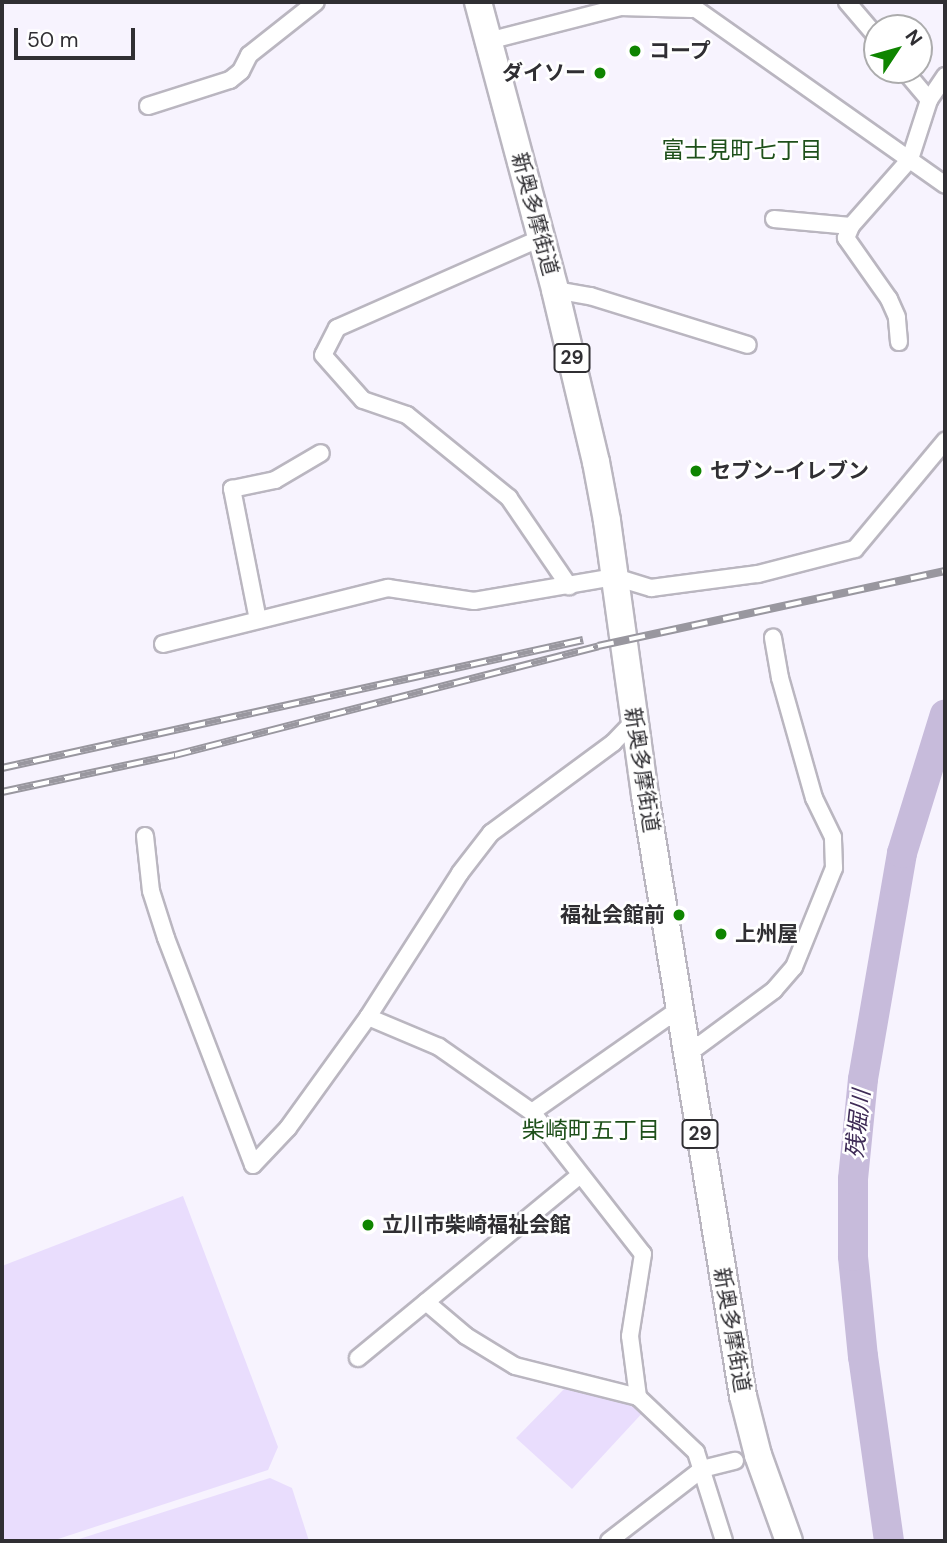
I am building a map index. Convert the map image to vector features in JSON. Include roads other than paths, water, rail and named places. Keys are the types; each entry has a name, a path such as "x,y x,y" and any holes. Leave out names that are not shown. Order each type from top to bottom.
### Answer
{"main road":[{"name":"新奥多摩街道","path":"478,2 555,290 596,462 615,577 634,721 743,1396 758,1455 789,1541"}],"street":[{"path":"148,106 230,80 241,71 249,55 316,2"},
{"path":"847,2 863,21"},
{"path":"488,41 621,7 689,5 911,159 945,186"},
{"path":"900,342 897,317 889,299 846,238 851,226 911,159 929,100 945,76"},
{"path":"916,84 929,100"},
{"path":"774,219 851,226"},
{"path":"541,238 337,328 323,355 363,400 407,415 509,498 569,586"},
{"path":"555,290 590,296 748,345"},
{"path":"163,644 388,588 474,601 615,577 651,589 696,585 758,574 855,549 945,441"},
{"path":"258,620 232,489 275,480 321,453"},
{"path":"689,1053 774,990 794,967 834,868 833,837 814,798 780,678 773,638"},
{"path":"145,836 151,891 166,938 253,1165 288,1128 368,1017 460,873 491,833 523,806 613,743 634,721"},
{"path":"532,1112 682,1007"},
{"path":"368,1017 439,1047 532,1112 643,1254 630,1336 638,1397"},
{"path":"358,1358 580,1175"},
{"path":"426,1302 467,1336 514,1366 638,1397 696,1452 724,1541"},
{"path":"612,1540 702,1469 736,1461"}],"waterway":[{"name":"残堀川","path":"889,1541 863,1357 853,1256 853,1179 863,1079 902,853 945,714"}],"railway":[{"path":"2,792 175,755 598,646 945,571"},
{"path":"2,768 583,640"}],"place":[{"name":"コープ","path":"635,51"},
{"name":"ダイソー","path":"600,73"},
{"name":"セブン-イレブン","path":"696,471"},
{"name":"福祉会館前","path":"679,915"},
{"name":"上州屋","path":"721,934"},
{"name":"立川市柴崎福祉会館","path":"368,1225"}],"district":[{"name":"富士見町七丁目","path":"742,150"},
{"name":"柴崎町五丁目","path":"591,1130"}]}
